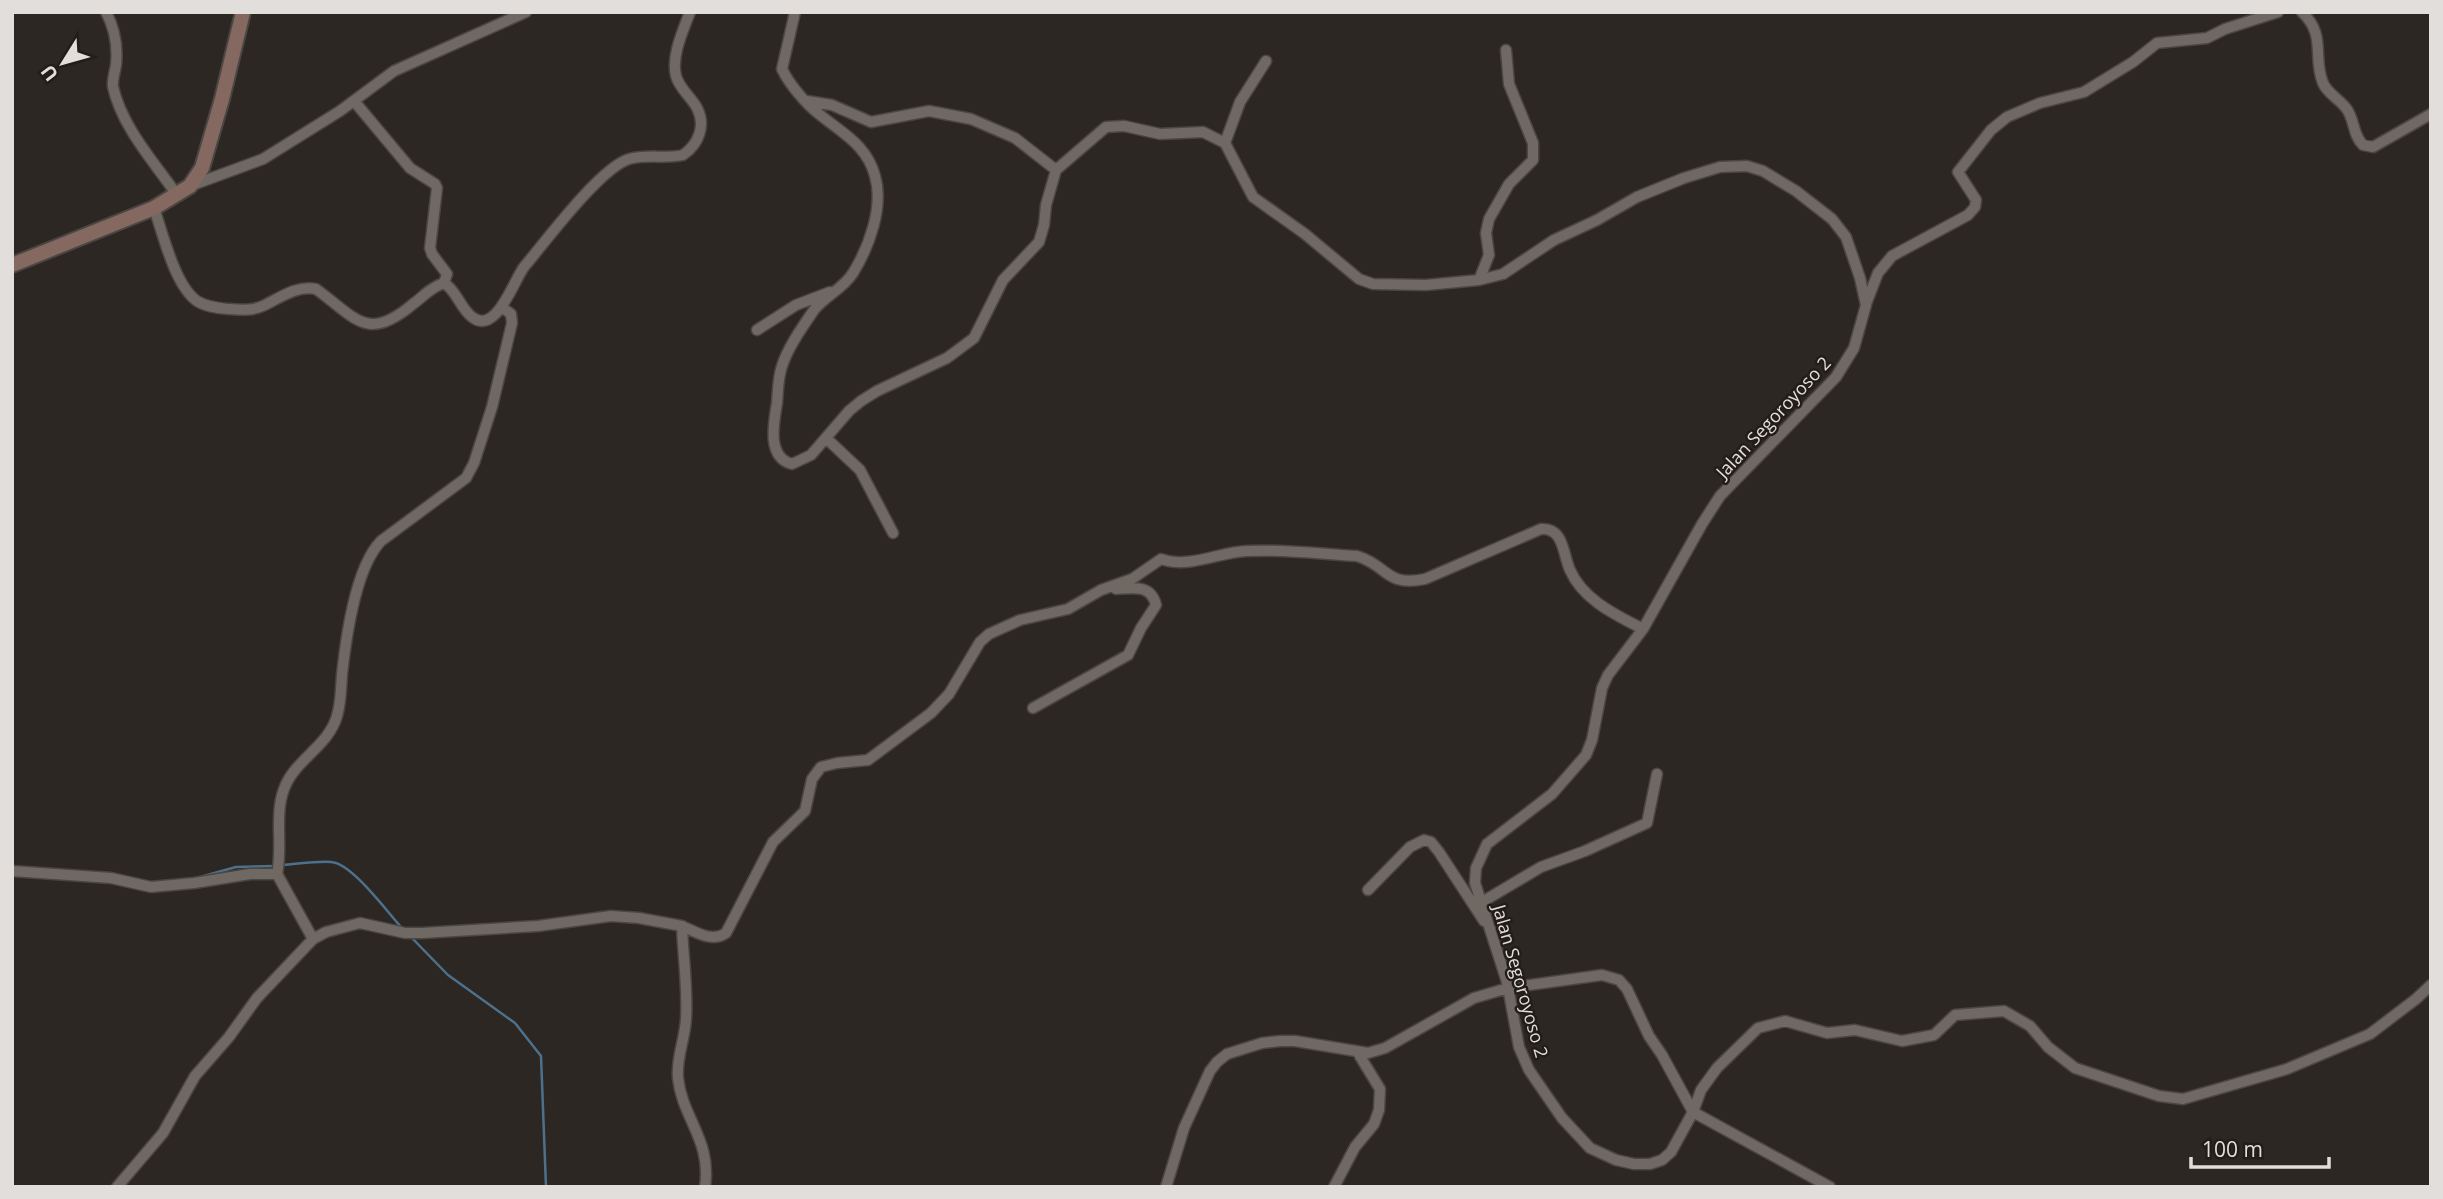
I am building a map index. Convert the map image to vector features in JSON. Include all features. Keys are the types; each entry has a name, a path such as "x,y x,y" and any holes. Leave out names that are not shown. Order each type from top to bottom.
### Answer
{"main road":[{"path":"12,265 154,208 190,186 202,168 243,12"}],"street":[{"path":"106,12 116,36 113,82 121,106 140,144 177,195"},
{"path":"190,186 263,159 354,101 394,71 526,12"},
{"path":"444,283 453,290 470,316 487,320 503,308 518,275 615,166 638,157 683,155 696,143 701,129 698,109 678,81 675,72 679,43 690,12"},
{"path":"795,12 782,69 817,113 863,149 875,175 877,206 870,235 852,275 813,312 782,363 774,419 774,442 781,458 792,464 803,460 861,401 947,358 974,338 1003,280 1039,242 1044,225 1045,205 1056,170 1106,127 1124,126 1160,134 1203,132 1225,143 1240,102 1266,61"},
{"path":"1866,305 1878,273 1892,256 1968,215 1975,207 1976,200 1958,172 1998,122 2040,103 2084,92 2133,62 2157,43 2207,38 2225,29 2278,12"},
{"path":"2302,12 2314,25 2317,34 2320,74 2324,84 2347,109 2356,137 2363,145 2373,147 2431,114"},
{"path":"1479,280 1489,255 1486,233 1489,219 1509,184 1532,160 1534,151 1509,85 1506,50"},
{"path":"154,208 181,282 192,297 203,305 241,310 256,309 308,287 316,289 356,320 382,325 398,317 432,288 444,283 447,274 430,248 437,188 410,168 354,101"},
{"path":"807,101 832,105 871,122 929,111 971,119 1015,138 1056,170"},
{"name":"Jalan Segoroyoso 2","path":"1225,143 1253,197 1305,234 1359,279 1373,284 1426,285 1479,280 1503,274 1554,240 1637,197 1720,167 1747,166 1763,170 1832,219 1846,237 1866,305 1854,348 1836,377 1720,496 1643,629 1608,675 1602,688 1592,740 1586,755 1552,794 1506,827 1481,853 1475,875 1508,988 1519,1047 1529,1070 1562,1118 1590,1148 1621,1162 1650,1164 1662,1160 1671,1152 1693,1112 1701,1090 1717,1068 1758,1028 1785,1021 1828,1033 1855,1030 1902,1041 1934,1035 1955,1015 2004,1011 2031,1026 2048,1047 2075,1068 2159,1096 2183,1099 2287,1069 2332,1052 2370,1034 2431,985"},
{"path":"757,330 796,305 838,289"},
{"path":"313,939 277,874 284,790 296,768 326,740 337,719 350,619 374,550 381,541 442,494 461,483 470,471 492,407 512,323 511,314 503,308"},
{"path":"827,438 860,470 893,533"},
{"path":"117,1187 163,1133 195,1076 229,1037 257,998 313,939 326,932 360,923 405,933 422,933 538,926 611,916 682,926 712,938 720,937 726,933 773,842 805,811 812,779 821,767 868,760 931,713 949,694 980,642 989,634 1020,620 1068,608 1101,590 1132,579 1161,559 1179,563 1252,550 1357,556 1370,560 1402,582 1425,579 1541,529 1548,529 1562,541 1570,572 1595,601 1613,615 1643,629"},
{"path":"1033,708 1128,655 1156,605 1149,592 1141,588 1101,590"},
{"path":"1482,902 1553,861 1597,847 1647,823 1657,774"},
{"path":"1368,890 1410,847 1424,840 1431,842 1491,933"},
{"path":"12,871 111,878 151,887 250,874 277,874"},
{"path":"682,926 686,1020 677,1068 678,1080 681,1095 702,1145 705,1187"},
{"path":"1166,1187 1184,1128 1210,1071 1227,1054 1262,1043 1280,1041 1295,1041 1358,1053 1376,1052 1474,998 1508,988 1602,975 1619,980 1627,989 1649,1036 1693,1112 1830,1187"},
{"path":"1334,1187 1355,1147 1374,1124 1379,1110 1380,1089 1358,1053"}],"waterway":[{"path":"282,865 325,862 339,864 359,879 402,928"},
{"path":"200,877 236,867 275,866"},
{"path":"409,935 448,975 515,1023 541,1056 546,1187"}]}
